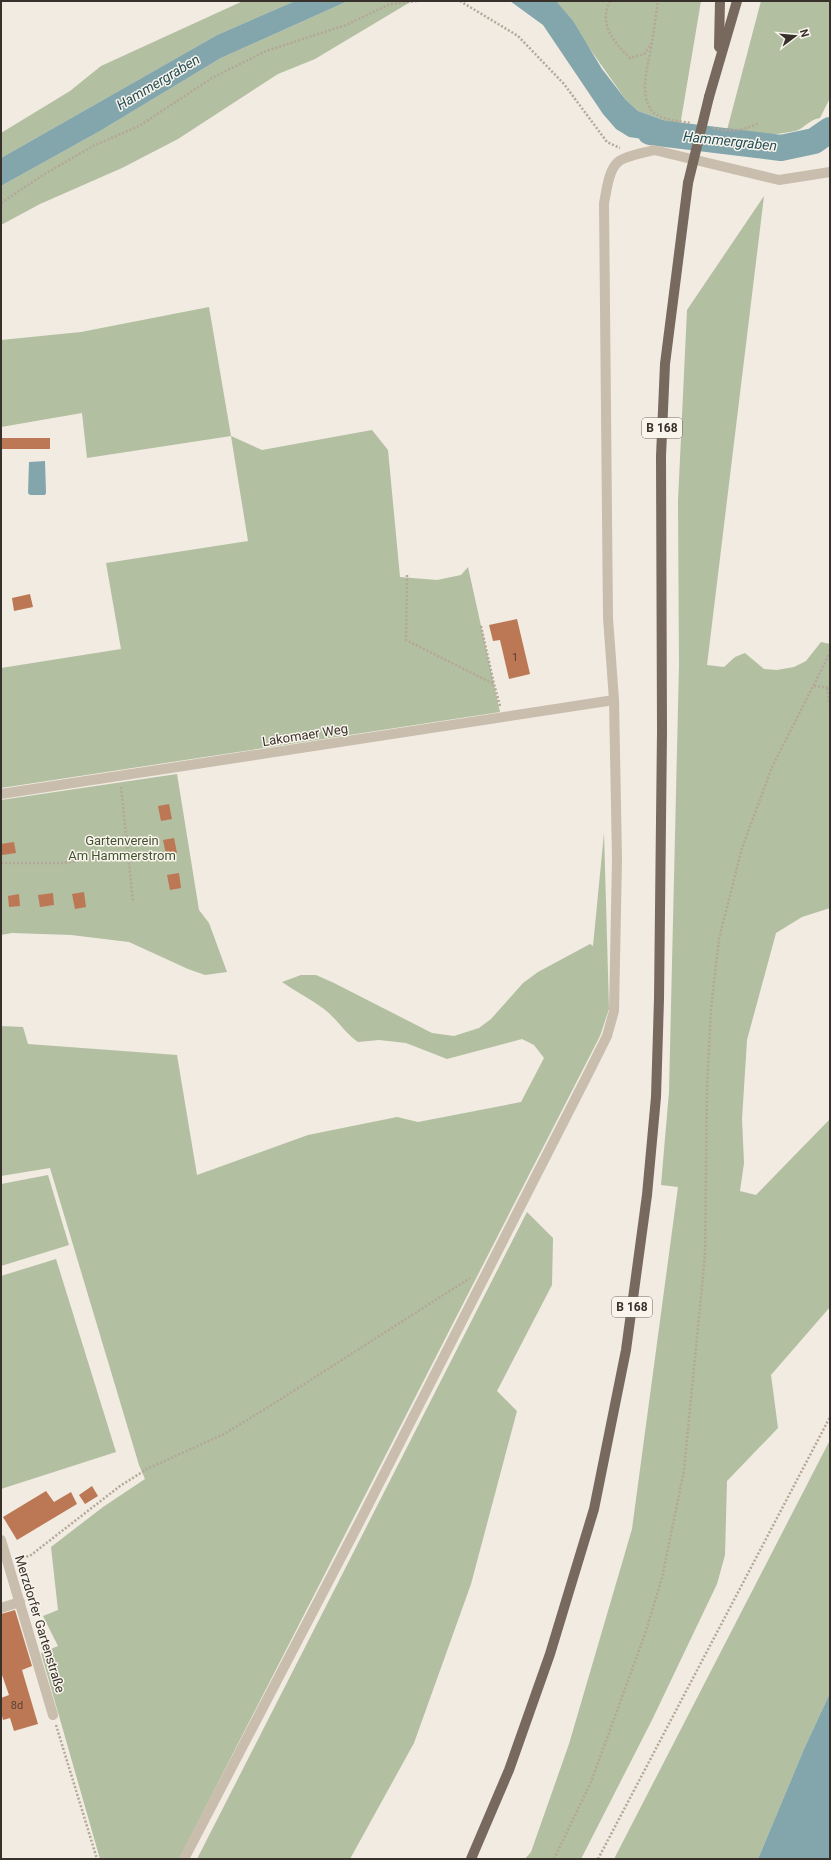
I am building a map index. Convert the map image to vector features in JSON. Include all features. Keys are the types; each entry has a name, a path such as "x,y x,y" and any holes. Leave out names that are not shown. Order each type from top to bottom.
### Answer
{"main road":[{"path":"719,58 720,1"},
{"name":"B 168","path":"472,1859 508,1770 550,1654 594,1509 626,1350 647,1195 656,1097 662,731 661,456 665,364 688,183 719,58 737,1"},
{"name":"B 168","path":"733,14 741,1"}],"street":[{"path":"184,1859 359,1523 604,1042 614,1011 617,859 614,700 608,618 604,203 610,176 618,162 635,155 654,150 751,175 779,180 830,172"},
{"name":"Lakomaer Weg","path":"1,794 614,700"},
{"name":"Merzdorfer Gartenstraße","path":"1,1540 53,1715"},
{"path":"1,1608 20,1602"}],"path":[{"path":"1,203 43,175 93,146 139,126 212,78 266,51 346,26 390,4 417,1"},
{"path":"460,1 518,36 564,84 607,142 635,155"},
{"path":"610,1 606,23 612,39 630,58 644,54 652,43"},
{"path":"658,1 646,85 646,99 653,111 664,117 693,124"},
{"path":"708,127 730,132 750,128 759,123"},
{"path":"407,575 406,640 494,684"},
{"path":"481,626 502,717"},
{"path":"554,1859 591,1782 629,1682 662,1578 684,1470 706,1255 705,1133 707,1080 711,1009 719,939 742,848 772,767 830,652"},
{"path":"814,686 829,688 830,706"},
{"path":"120,776 133,901"},
{"path":"1,863 62,863 128,855"},
{"path":"9,1565 31,1555 120,1486 142,1472 224,1434 489,1266"},
{"path":"598,1859 830,1417"},
{"path":"53,1715 97,1859"}],"green space":[{"path":"243,1 295,1 217,35 1,158 1,133 70,91 101,66"},
{"path":"348,1 412,1 315,59 278,74 178,139 122,168 40,204 1,225 1,186 100,131 221,58"},
{"path":"556,1 701,1 680,126 638,111 626,100"},
{"path":"761,1 830,1 830,98 820,118 798,130 787,133 752,135 726,134"},
{"path":"764,196 707,665 724,667 735,657 745,653 764,669 777,670 794,667 806,661 821,642 830,644 830,908 802,917 776,933 747,1040 742,1119 744,1163 740,1191 756,1195 830,1119 830,1307 771,1375 778,1428 727,1481 725,1555 717,1584 652,1720 581,1859 525,1859 531,1852 569,1744 632,1529 678,1187 661,1185 669,1092 679,665 678,501 687,310"},
{"path":"209,307 231,436 87,458 82,413 1,427 1,340 81,332"},
{"path":"372,430 388,450 400,577 437,580 461,575 468,567 500,712 1,788 1,668 121,649 106,563 248,541 231,436 262,450"},
{"name":"Gartenverein Am Hammerstrom","path":"177,774 199,910 209,923 227,972 205,975 188,969 129,942 71,935 12,933 1,935 1,800"},
{"path":"604,833 609,1009 600,1036 179,1859 100,1859 41,1653 58,1646 43,1616 58,1610 51,1547 103,1507 145,1479 139,1465 50,1168 1,1176 1,1026 23,1027 28,1044 177,1055 197,1175 308,1135 397,1117 418,1122 521,1102 544,1058 534,1045 522,1039 447,1059 406,1043 379,1040 358,1042 324,1009 282,982 301,975 316,975 432,1033 454,1036 479,1028 491,1019 523,983 538,972 590,944 593,946"},
{"path":"48,1175 69,1245 1,1266 1,1184"},
{"path":"527,1212 553,1238 552,1285 497,1391 517,1411 471,1584 414,1743 350,1859 197,1859"},
{"path":"56,1259 116,1452 1,1489 1,1276"},
{"path":"830,1440 830,1693 804,1749 758,1859 614,1859"}],"water":[{"path":"295,1 348,1 221,58 100,131 1,186 1,158 217,35"},
{"path":"510,1 556,1 573,21 602,69 626,100 638,111 680,126 676,144 629,137 616,129 603,114 543,25"},
{"path":"45,461 46,493 45,495 30,495 28,493 29,462"},
{"path":"830,1693 830,1859 758,1859 804,1749"}],"building":[{"path":"1,438 50,438 50,449 1,449"},
{"path":"30,594 33,607 14,611 12,598"},
{"path":"517,619 530,674 509,679 500,640 493,641 489,625"},
{"path":"169,804 172,819 161,821 158,806"},
{"path":"174,838 177,853 166,855 163,840"},
{"path":"14,842 16,853 2,855 1,844"},
{"path":"179,873 181,888 170,890 167,875"},
{"path":"84,892 86,907 75,909 72,894"},
{"path":"53,893 54,905 40,907 38,895"},
{"path":"19,894 20,906 9,907 8,896"},
{"path":"92,1486 98,1496 85,1504 79,1495"},
{"path":"46,1491 54,1502 71,1492 77,1504 17,1540 3,1517"},
{"path":"15,1610 32,1666 22,1670 38,1724 14,1731 10,1718 3,1720 1,1712 1,1698 9,1695 1,1672 1,1614"}],"waterway":[{"name":"Hammergraben","path":"650,132 781,148 814,141 830,130"}]}
